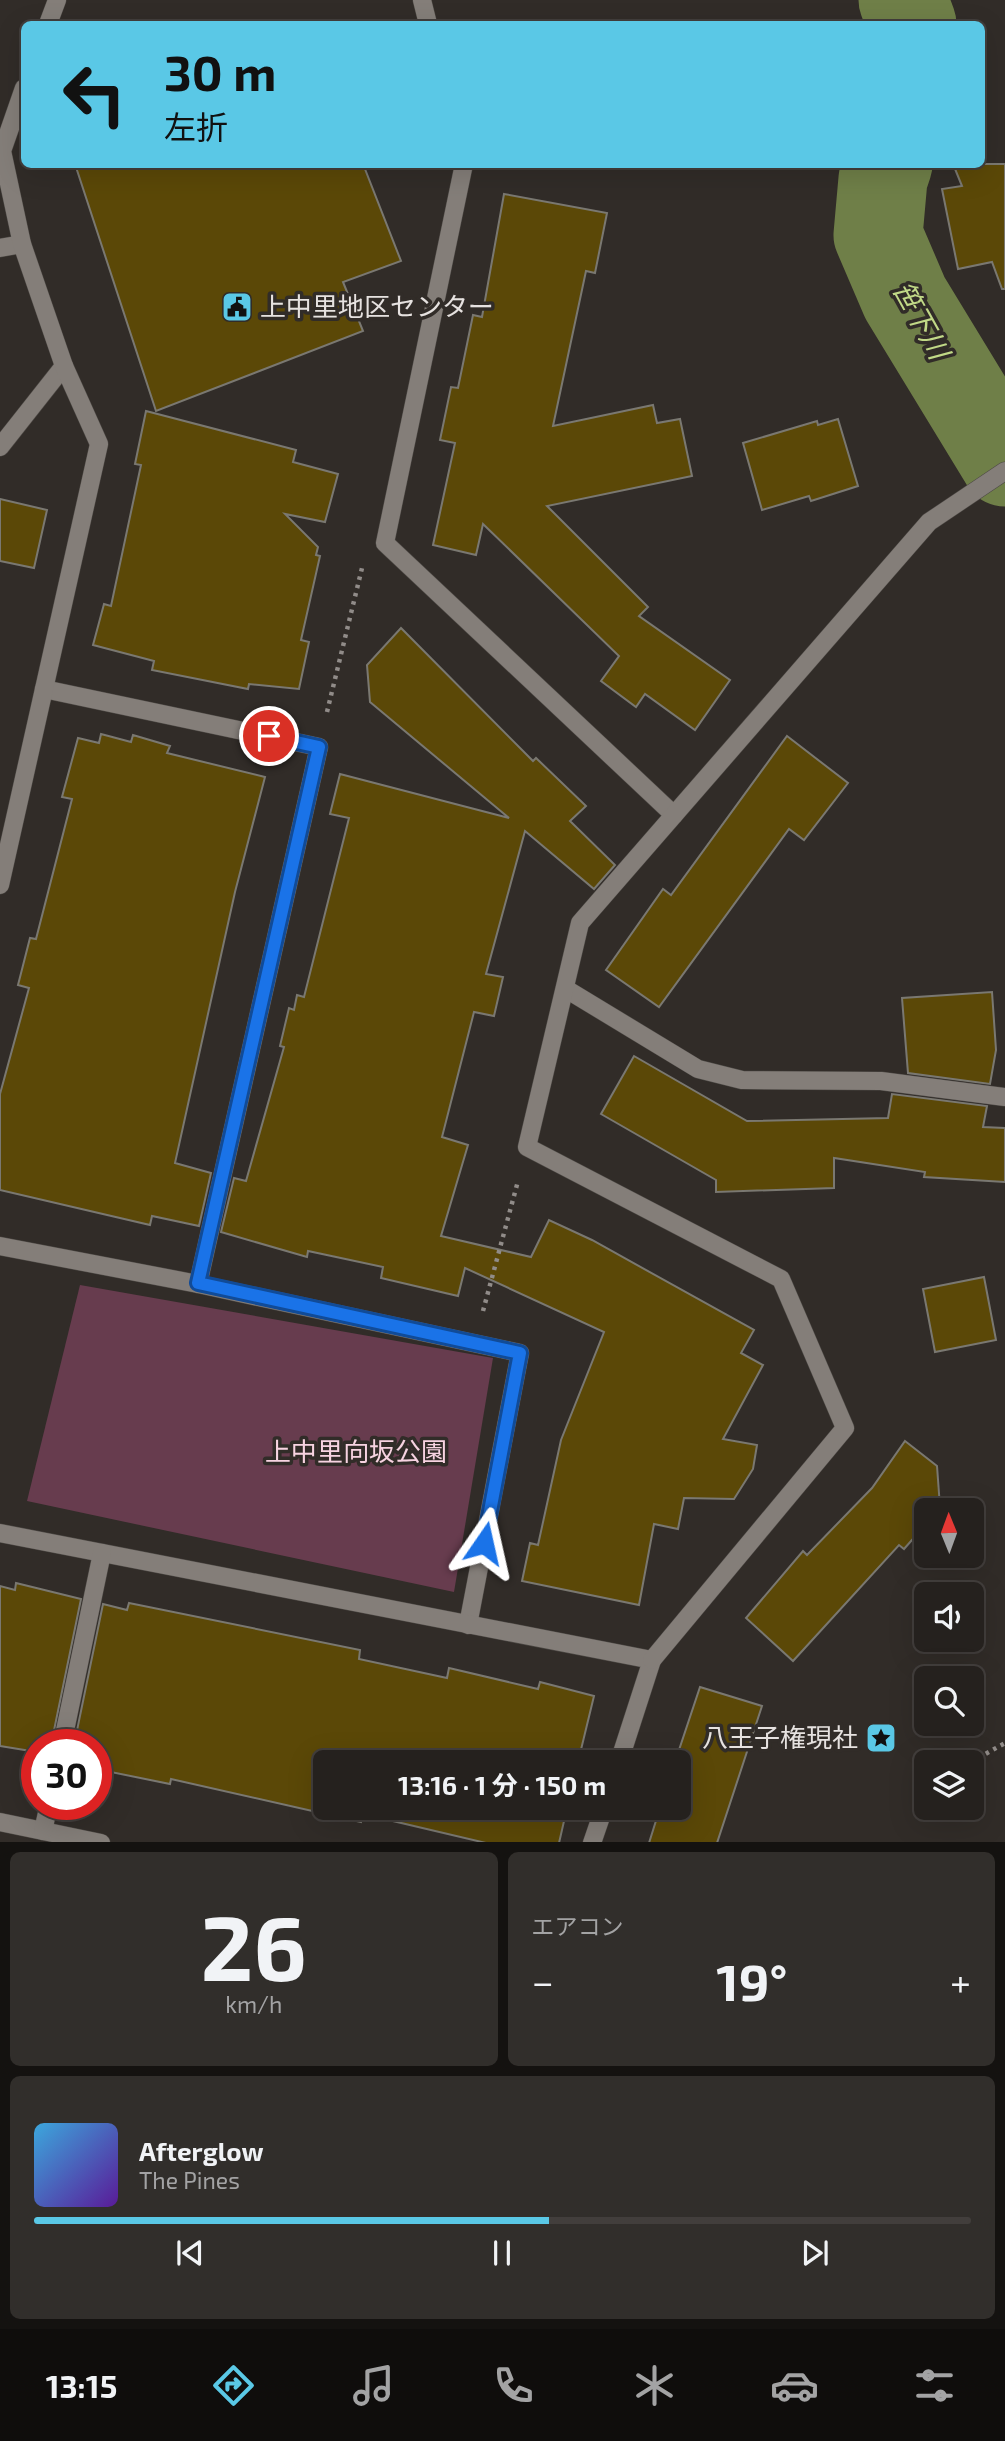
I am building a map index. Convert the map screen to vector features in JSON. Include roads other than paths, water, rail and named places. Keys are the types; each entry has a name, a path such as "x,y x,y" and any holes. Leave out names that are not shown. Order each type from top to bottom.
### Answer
{"street":[{"path":"49,21 57,0"},
{"path":"422,0 427,21"},
{"path":"0,885 99,444 64,366 22,244 2,151 21,97"},
{"path":"463,168 385,543 674,815"},
{"path":"0,248 22,244"},
{"path":"0,447 64,366"},
{"path":"623,1750 652,1660 845,1428 781,1279 527,1147 580,923 929,522 1005,471"},
{"path":"44,689 319,747 198,1283"},
{"path":"566,989 698,1069 742,1080 881,1081 1005,1097"},
{"path":"0,1246 198,1283 520,1353 468,1625"},
{"path":"0,1533 652,1660"},
{"path":"65,1729 103,1553"},
{"path":"43,1831 45,1820"},
{"path":"593,1842 600,1820"},
{"path":"0,1822 96,1842"}],"waterway":[{"name":"笹下川","path":"903,0 911,21"},
{"name":"笹下川","path":"887,168 883,179 878,235 905,298 1005,462"}],"place":[{"name":"上中里地区センター","path":"237,307"},
{"name":"八王子権現社","path":"881,1738"}],"park label":[{"name":"上中里向坂公園","path":"356,1452"}]}
